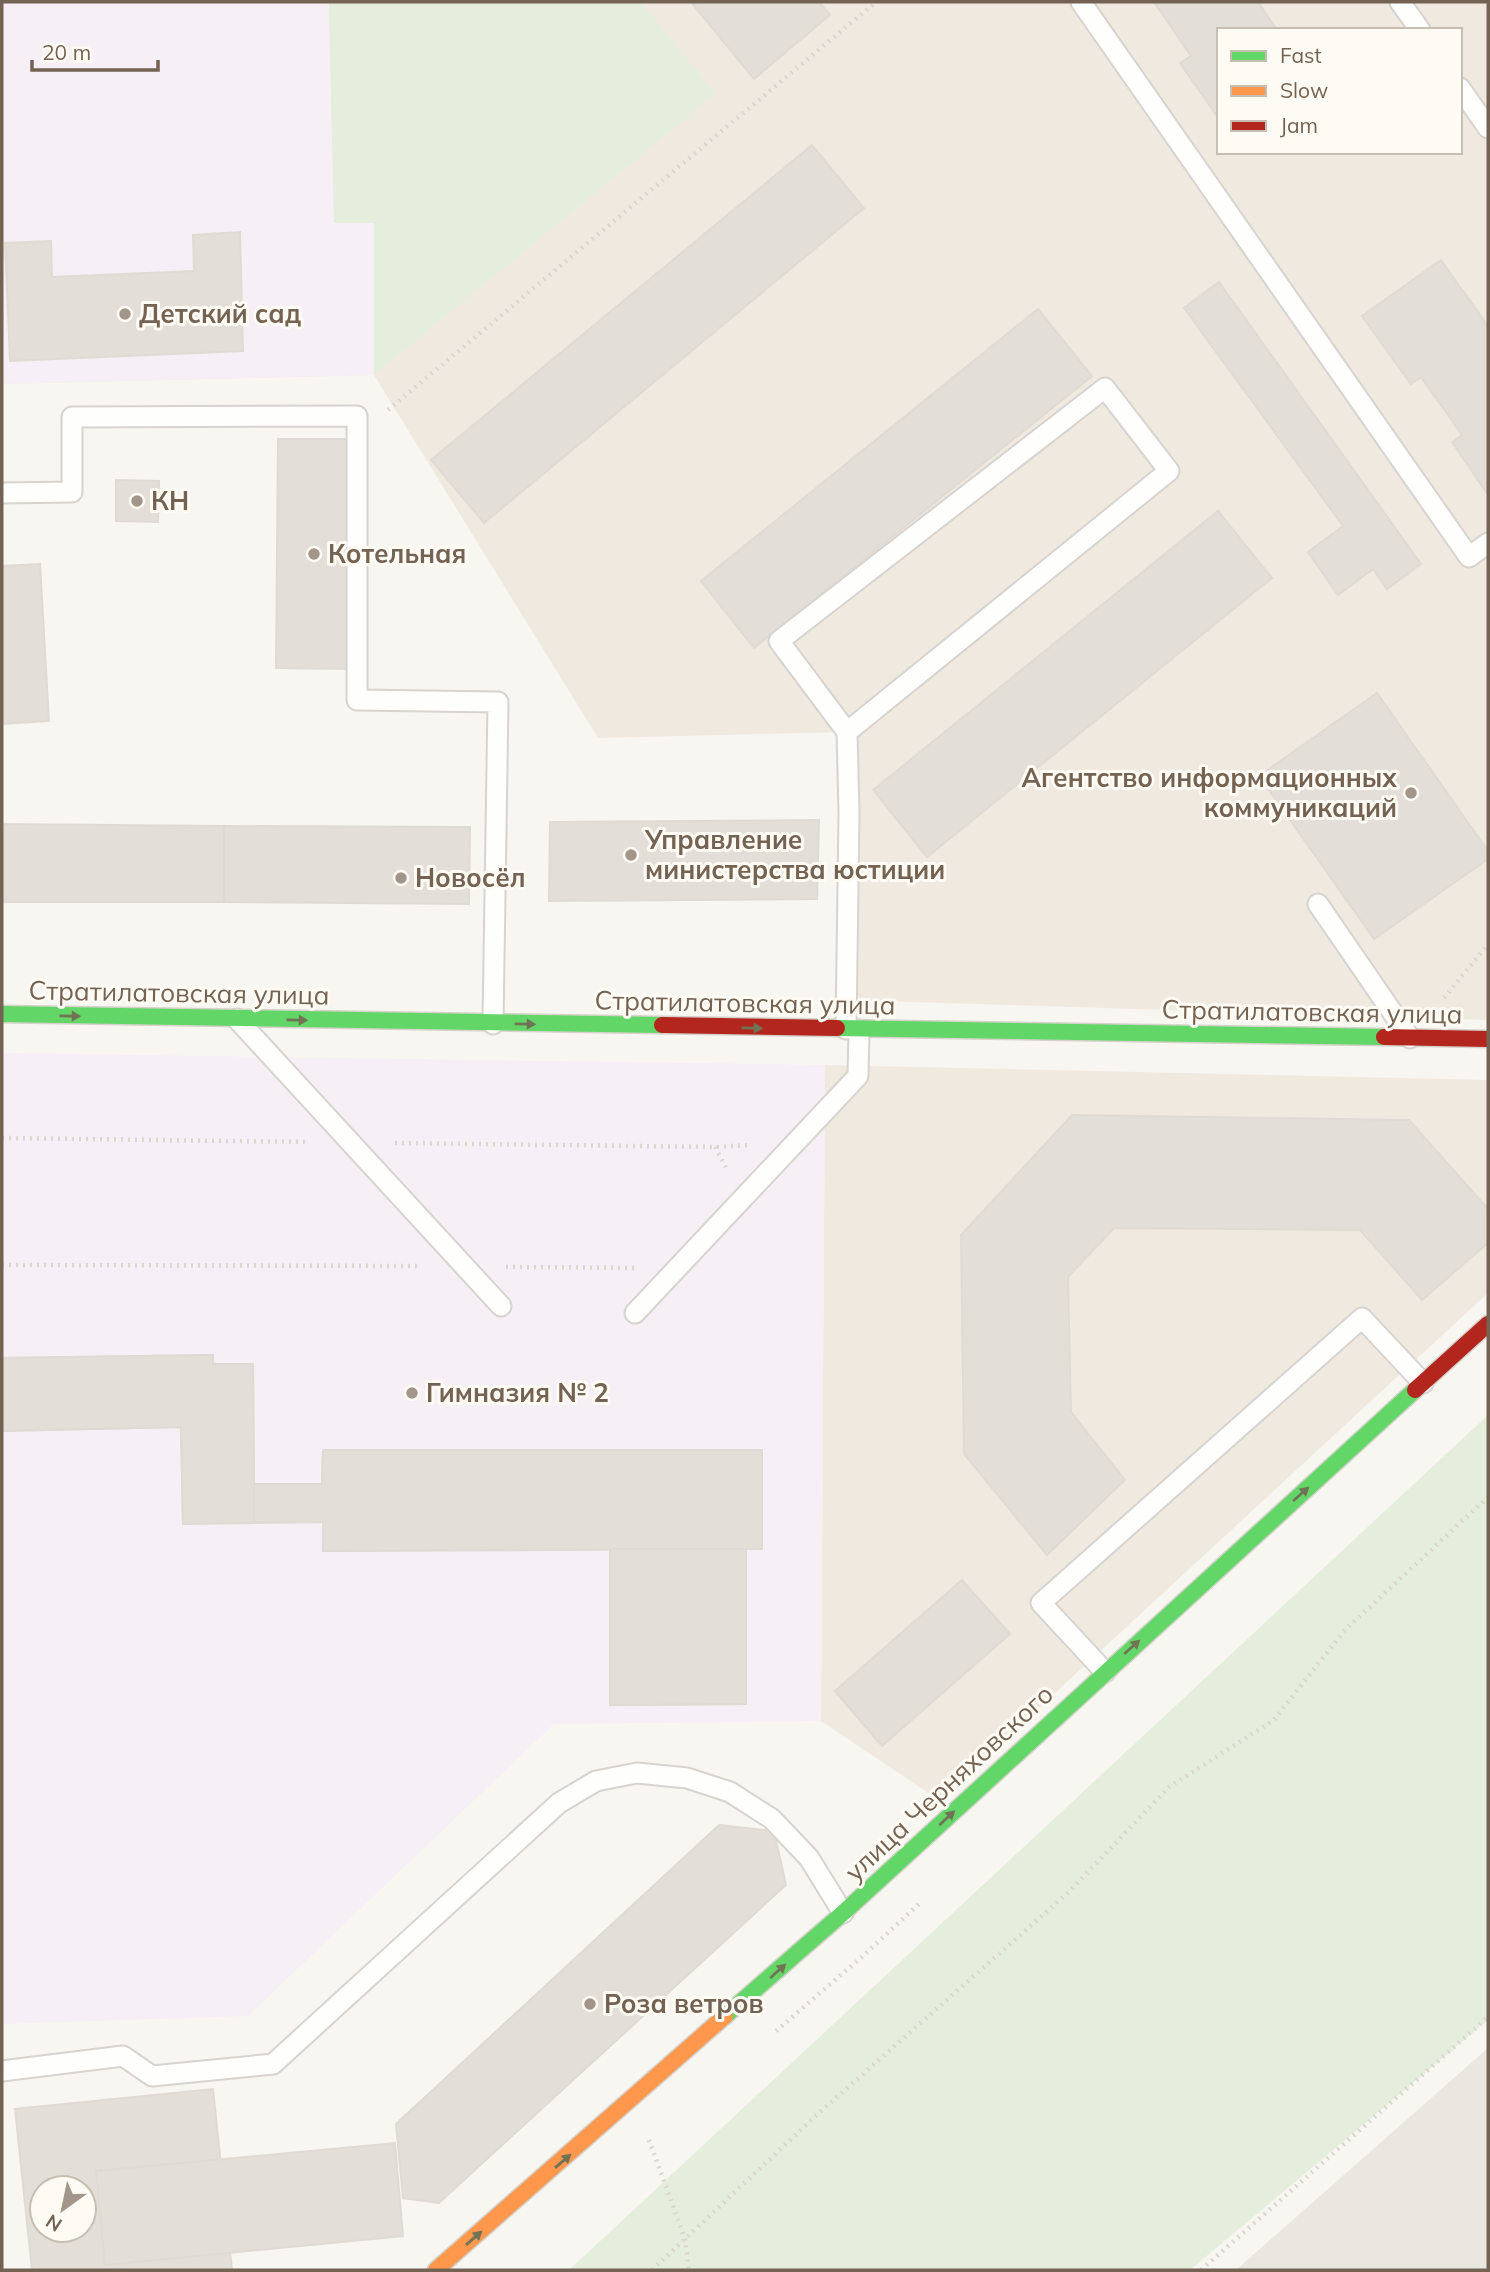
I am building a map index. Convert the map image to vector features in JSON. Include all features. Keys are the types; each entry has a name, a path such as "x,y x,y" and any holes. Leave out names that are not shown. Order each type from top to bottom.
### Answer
{"street":[{"name":"Стратилатовская улица","path":"2,1014 1488,1039"},
{"name":"улица Черняховского","path":"436,2270 843,1913 1488,1324"}],"lane":[{"path":"1081,2 1469,557 1488,543"},
{"path":"1400,2 1418,28"},
{"path":"1462,91 1488,128"},
{"path":"635,1313 858,1076 852,1030 847,732 779,641 1105,388 1169,471 847,732"},
{"path":"2,493 72,492 72,416 357,416 357,701 498,702 493,1024"},
{"path":"1318,904 1410,1038"},
{"path":"237,1018 501,1306"},
{"path":"1105,1672 1041,1602 1362,1318 1423,1383"},
{"path":"2,2071 123,2056 152,2076 273,2064 559,1803 596,1781 637,1773 687,1778 730,1792 772,1819 809,1858 843,1913"}],"path":[{"path":"357,436 876,2"},
{"path":"1410,1038 1488,944"},
{"path":"2,1138 715,1147 731,1177"},
{"path":"2,1265 647,1268"},
{"path":"652,2270 820,2112 1069,1892 1169,1787 1274,1720 1344,1631 1488,1497"},
{"path":"1201,2270 1488,2017"},
{"path":"649,2140 685,2239 689,2270"}],"shaded area":[{"path":"2,2 1488,2 1488,1020 846,1000 847,732 598,738 374,375 2,384"},
{"path":"2,2 329,2 334,223 374,222 374,375 2,384"},
{"name":"Гимназия № 2","path":"2,1053 825,1065 821,1721 554,1724 248,2016 2,2024"},
{"path":"825,1065 1488,1080 1488,1293 939,1800 821,1721"},
{"path":"1488,2048 1488,2270 1236,2270"}],"green space":[{"path":"329,2 641,2 716,94 374,375 374,223 334,223"},
{"path":"1488,1415 1488,2020 1190,2270 569,2270"}],"building":[{"path":"691,2 819,2 830,15 754,79"},
{"path":"1154,2 1258,2 1276,28 1217,28 1217,116 1180,63 1191,56"},
{"path":"812,145 864,208 484,523 431,460"},
{"name":"Детский сад","path":"240,232 243,351 10,361 5,243 51,241 52,277 194,271 193,235"},
{"path":"1441,260 1488,326 1488,495 1452,442 1462,435 1421,377 1411,384 1362,316"},
{"path":"1219,282 1421,564 1387,589 1373,569 1338,595 1308,552 1343,526 1184,308"},
{"path":"1038,309 1092,376 754,648 701,581"},
{"name":"Котельная","path":"278,439 352,439 350,669 276,668"},
{"name":"КН","path":"116,480 159,481 158,522 116,521"},
{"path":"1218,511 1272,578 927,857 873,790"},
{"path":"40,564 49,721 2,724 2,566"},
{"path":"1377,693 1488,851 1488,859 1374,939 1259,776"},
{"path":"819,820 817,899 549,901 550,822"},
{"path":"2,824 224,826 224,902 2,902"},
{"path":"224,826 470,827 469,904 224,902"},
{"path":"1072,1115 1409,1120 1488,1209 1488,1243 1422,1300 1360,1230 1114,1228 1068,1277 1071,1412 1125,1480 1047,1555 964,1454 961,1235"},
{"path":"213,1355 213,1364 253,1364 254,1484 322,1484 323,1450 762,1450 762,1549 746,1549 746,1704 610,1705 610,1549 323,1551 323,1522 183,1524 181,1427 2,1431 2,1358"},
{"path":"213,1355 213,1364 253,1364 254,1522 183,1524 181,1427 2,1431 2,1358"},
{"path":"323,1450 762,1450 762,1549 323,1551 323,1522 254,1522 254,1484 322,1484"},
{"path":"610,1549 746,1549 746,1704 610,1705"},
{"path":"962,1580 1010,1634 882,1746 835,1691"},
{"name":"Роза ветров","path":"719,1825 774,1831 786,1885 439,2203 403,2198 396,2124"},
{"path":"213,2089 232,2270 32,2270 29,2244 98,2244 98,2174 28,2174 28,2232 15,2109"},
{"path":"395,2143 403,2236 105,2265 96,2171"}],"traffic: fast":[{"path":"2,1014 662,1025"},
{"path":"837,1028 1384,1037"},
{"path":"725,2016 843,1913 1415,1390"}],"traffic: slow":[{"path":"436,2270 725,2016"}],"traffic: jam":[{"path":"662,1025 837,1028"},
{"path":"1384,1037 1488,1039"},
{"path":"1415,1390 1488,1324"}],"place":[{"name":"Детский сад","path":"125,314"},
{"name":"КН","path":"137,501"},
{"name":"Котельная","path":"314,554"},
{"name":"Агентство информационных коммуникаций","path":"1411,793"},
{"name":"Управление министерства юстиции","path":"631,855"},
{"name":"Новосёл","path":"401,878"},
{"name":"Гимназия № 2","path":"412,1393"},
{"name":"Роза ветров","path":"590,2004"}]}
